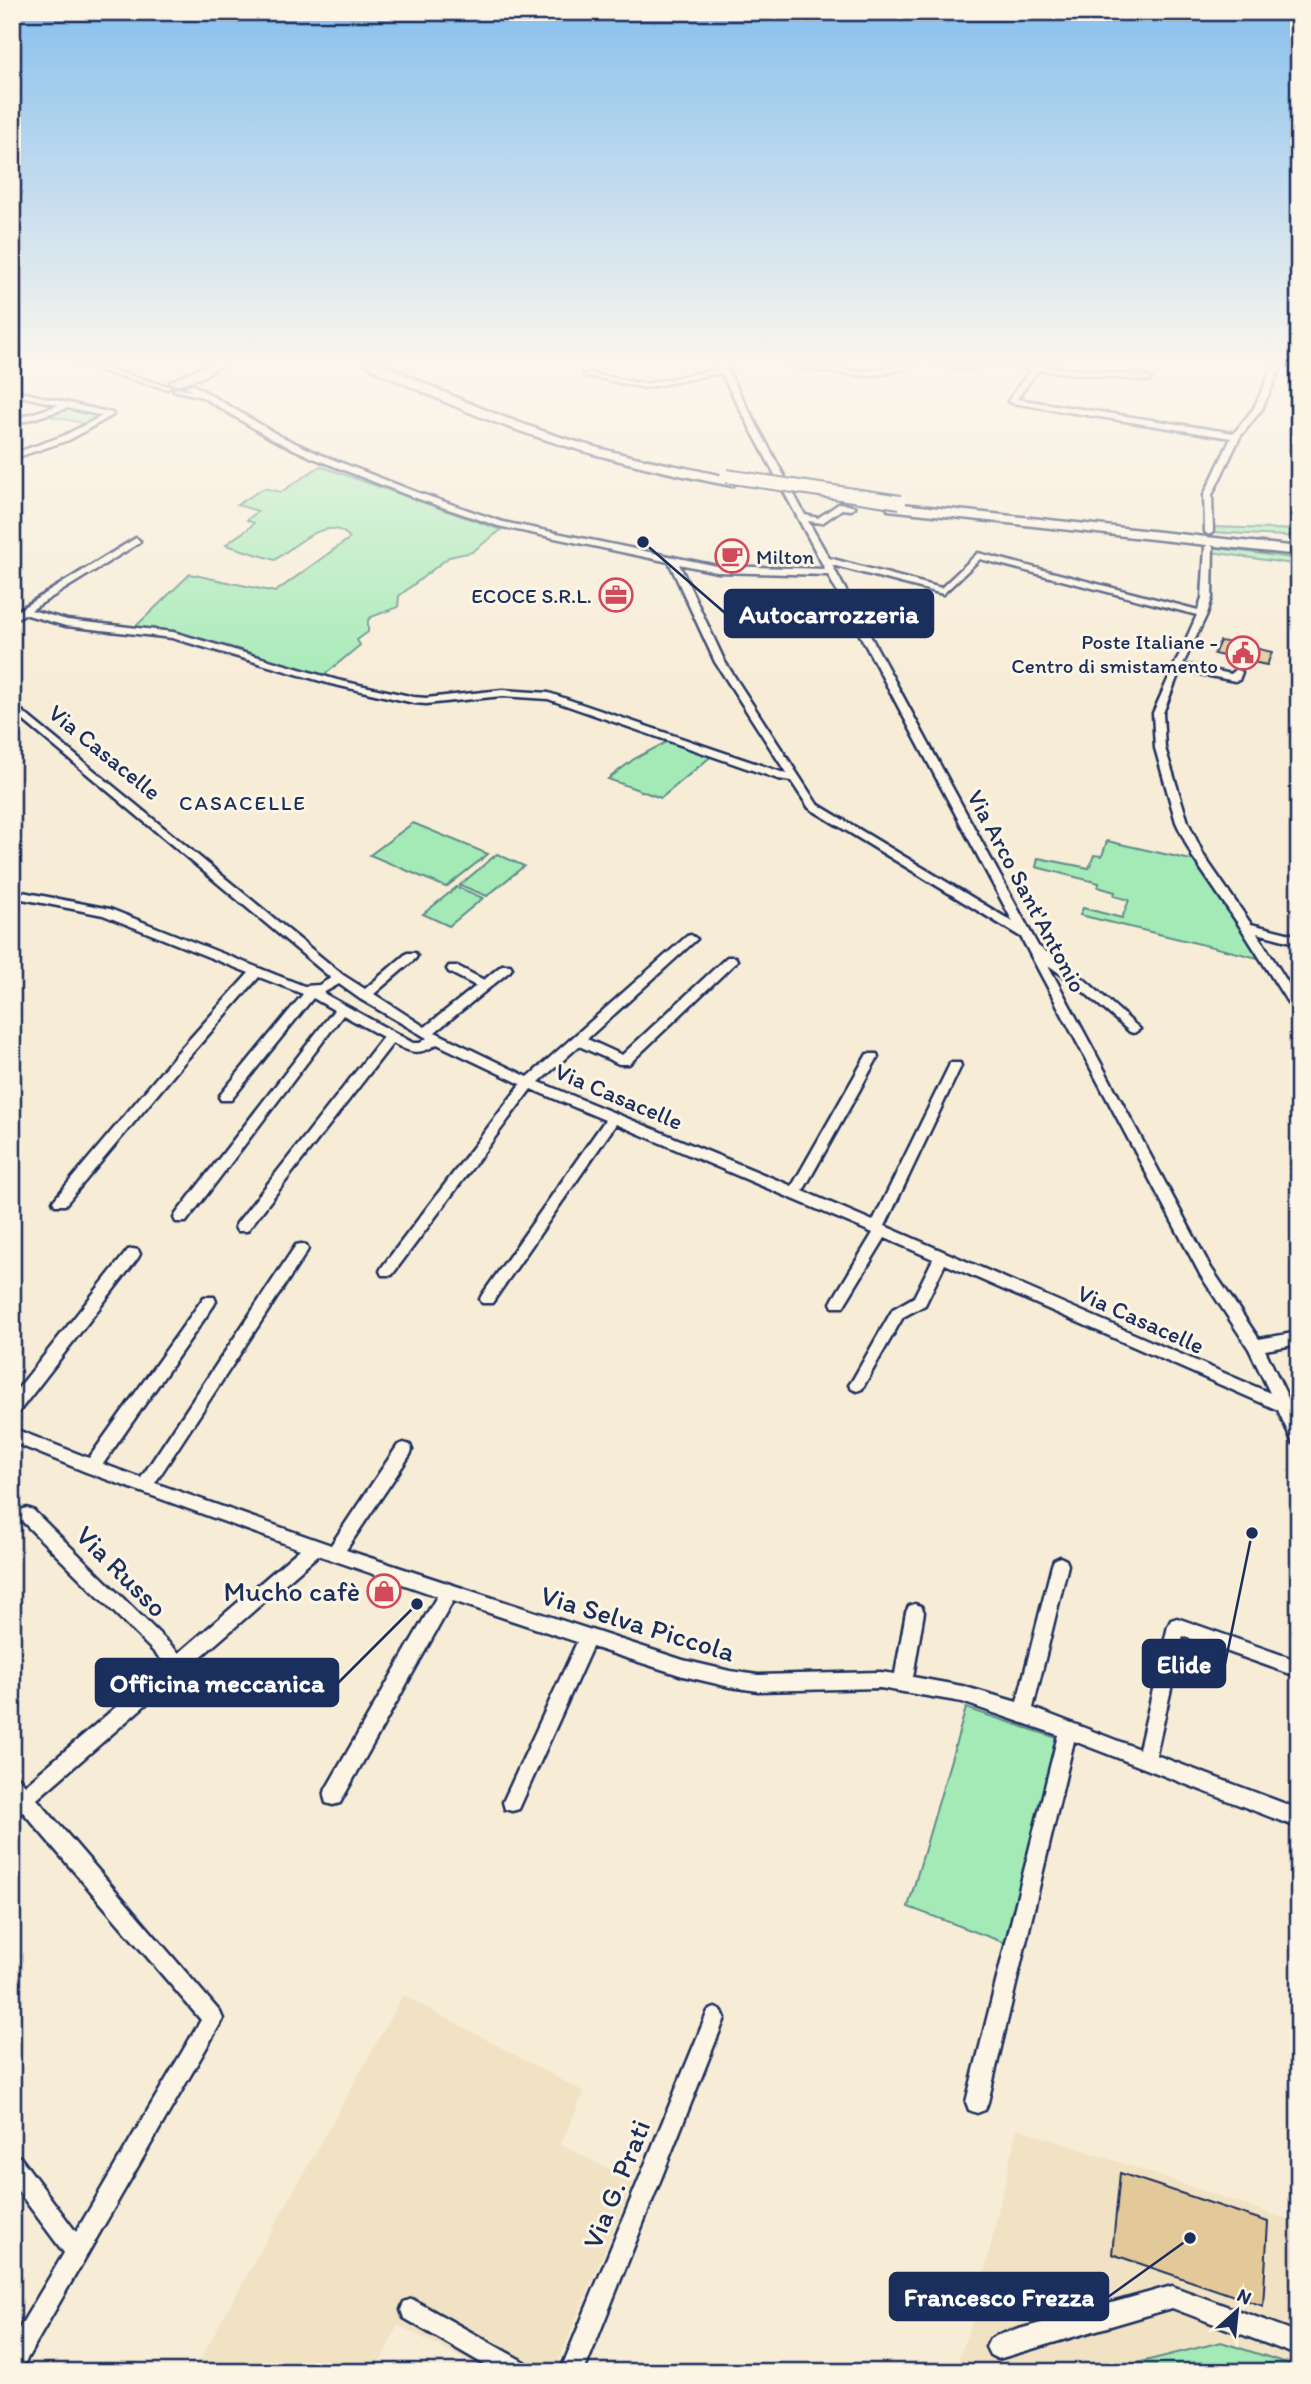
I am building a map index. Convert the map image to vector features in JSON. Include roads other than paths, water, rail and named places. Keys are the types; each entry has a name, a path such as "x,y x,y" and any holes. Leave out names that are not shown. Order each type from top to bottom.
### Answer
{"highway":[{"path":"701,473 896,504 1299,546"},
{"path":"1231,541 1299,539"},
{"path":"1231,541 1299,554"}],"street":[{"path":"361,473 467,514 532,532 673,561 737,571 820,574 831,572"},
{"name":"Via Arco Sant'Antonio","path":"779,473 1206,1272 1255,1346 1299,1438"},
{"path":"1209,532 1208,495 1218,473"},
{"path":"802,517 819,521 840,506 851,507"},
{"path":"12,618 136,541"},
{"path":"1209,547 1207,598 1158,713 1160,748 1182,822 1198,856 1247,927 1299,1011"},
{"path":"797,572 816,565 823,558 943,591 978,556 1202,614"},
{"path":"673,561 720,662 813,806 1027,940 1134,1029"},
{"path":"797,572 838,585"},
{"path":"23,611 66,623 173,635 335,682 414,700 502,693 549,696 669,736 782,778 796,778"},
{"path":"1177,666 1236,678 1237,672"},
{"name":"Via Casacelle","path":"12,705 340,978 364,996 431,1035 529,1083 795,1194 1282,1405"},
{"path":"12,893 106,912 310,992 419,1049 506,968"},
{"path":"1247,927 1299,940"},
{"path":"387,1271 529,1083 691,939"},
{"path":"364,996 411,956"},
{"path":"576,1039 624,1061 731,960"},
{"path":"453,969 485,985"},
{"path":"60,1201 256,973"},
{"path":"226,1097 310,992 322,989 340,978"},
{"path":"181,1218 341,1009"},
{"path":"242,1227 391,1036"},
{"path":"795,1194 872,1057"},
{"path":"838,1303 879,1230 955,1066"},
{"path":"487,1299 612,1119"},
{"path":"144,1486 301,1249"},
{"path":"12,1408 133,1254"},
{"path":"857,1385 898,1313 920,1301 941,1257"},
{"path":"92,1467 209,1301"},
{"path":"1255,1346 1299,1338"},
{"name":"Via Selva Piccola","path":"12,1435 314,1548 683,1668 758,1683 854,1680 904,1682 962,1694 1023,1713 1299,1819"},
{"path":"334,1554 404,1450"},
{"name":"Via Russo","path":"27,1515 179,1665"},
{"path":"12,2363 213,2019 16,1797 179,1665 314,1548"},
{"path":"1023,1713 1060,1565"},
{"path":"332,1796 449,1592"},
{"path":"904,1682 915,1612"},
{"path":"1146,1759 1177,1626 1299,1669"},
{"path":"512,1802 589,1637"},
{"path":"978,2102 1068,1730"},
{"name":"Via G. Prati","path":"572,2372 715,2018"},
{"path":"12,2165 77,2252"},
{"path":"998,2347 1172,2297 1299,2345"},
{"path":"412,2310 520,2372"}],"place":[{"name":"Autocarrozzeria","path":"643,542"},
{"name":"Milton","path":"732,556"},
{"name":"ECOCE S.R.L.","path":"616,595"},
{"name":"Poste Italiane - Centro di smistamento","path":"1243,653"},
{"name":"Elide","path":"1252,1533"},
{"name":"Mucho cafè","path":"384,1591"},
{"name":"Officina meccanica","path":"417,1604"},
{"name":"Francesco Frezza","path":"1190,2238"}],"district":[{"name":"CASACELLE","path":"243,802"}]}
